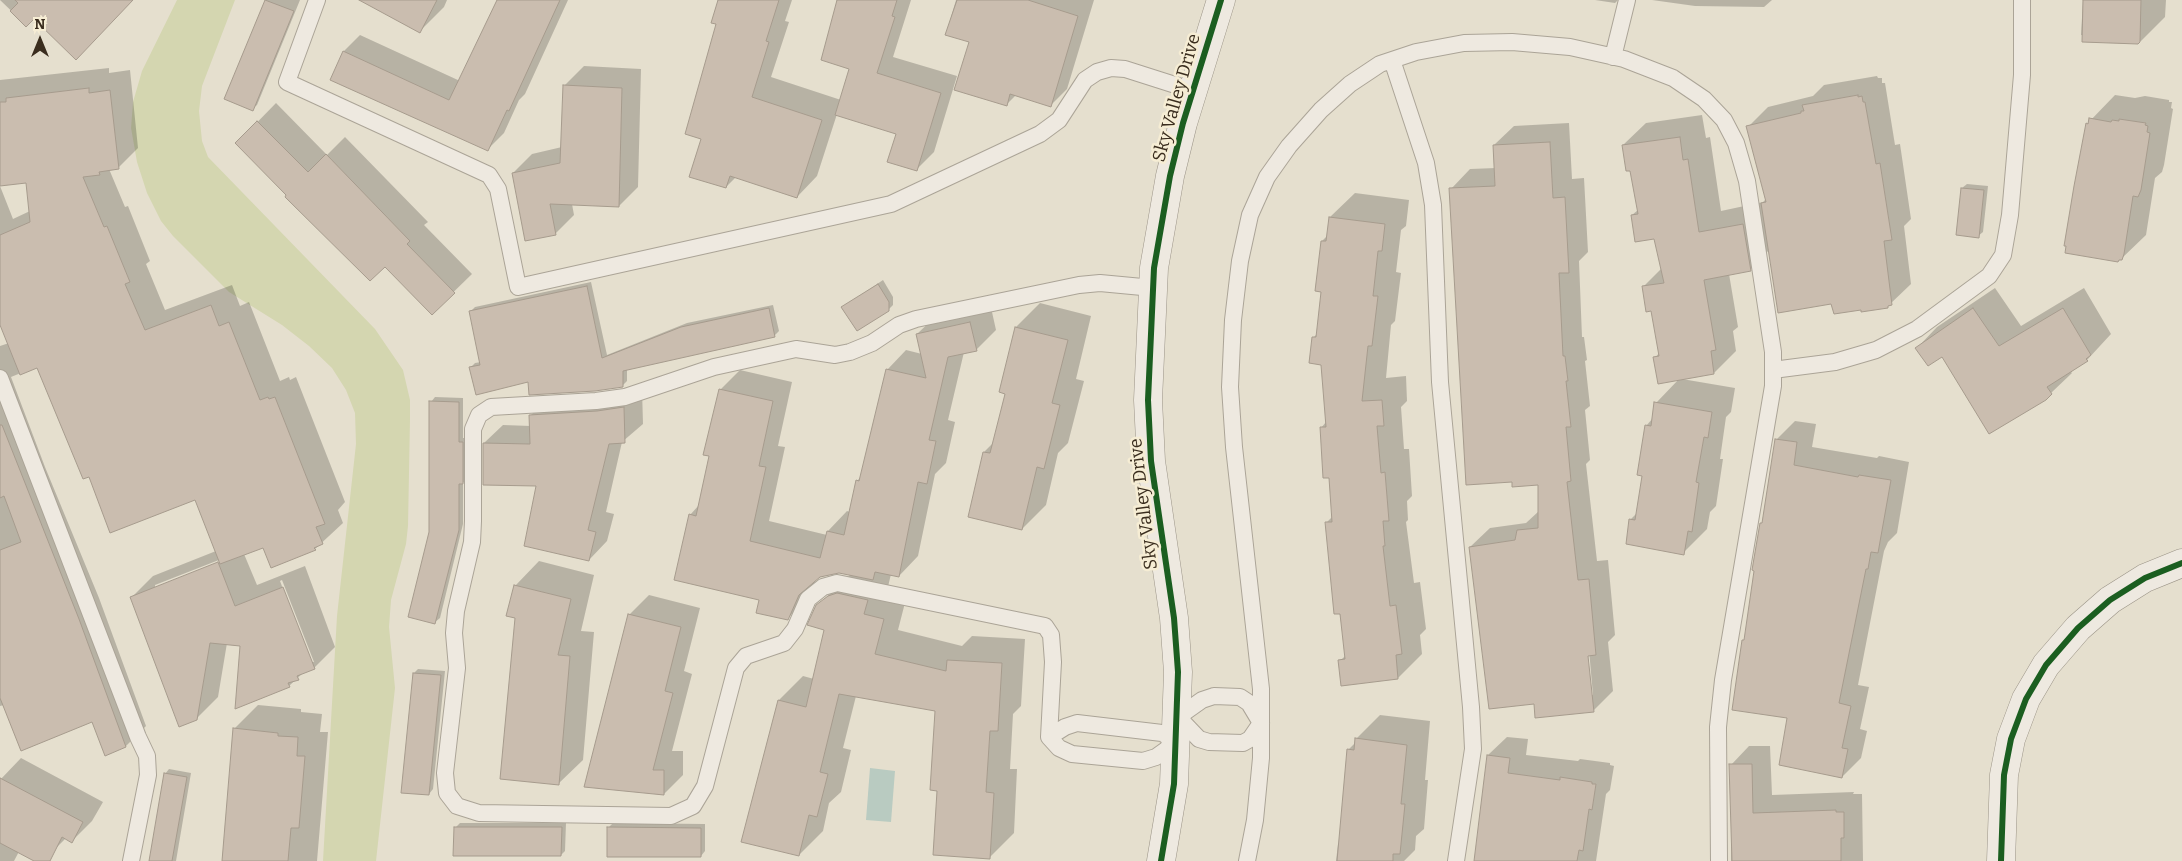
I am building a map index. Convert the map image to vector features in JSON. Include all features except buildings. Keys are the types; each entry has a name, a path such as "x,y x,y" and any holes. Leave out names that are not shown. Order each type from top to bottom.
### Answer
{"street":[{"name":"Sky Valley Drive","path":"1161,861 1174,784 1178,730 1178,672 1174,618 1151,461 1148,400 1154,268 1170,176 1221,0"},
{"path":"2000,861 2004,775 2011,739 2026,699 2046,665 2078,628 2110,600 2145,578 2182,563"}],"lane":[{"path":"317,0 286,82 489,176 498,190 518,287 891,204 1040,134 1059,120 1085,80 1097,72 1111,68 1125,70 1194,91"},
{"path":"1613,57 1627,0"},
{"path":"1773,370 1834,362 1876,350 1917,329 1989,276 2003,255 2010,215 2022,75 2022,0"},
{"path":"1247,861 1255,820 1261,758 1261,689 1234,447 1230,388 1233,320 1240,261 1250,215 1267,177 1289,146 1321,110 1350,84 1380,64 1416,52 1464,43 1512,42 1570,47 1624,59 1673,78 1704,99 1724,120 1736,143 1747,181 1773,352 1773,370 1769,418 1723,680 1719,718 1719,861"},
{"path":"1392,60 1426,163 1433,205 1441,390 1472,732 1472,749 1456,861"},
{"path":"1153,288 1100,283 1079,285 916,319 899,325 872,343 850,352 835,355 796,349 714,367 625,397 596,401 491,407 479,416 474,429 474,522 472,542 456,611 454,633 457,668 445,773 447,793 457,806 479,813 671,816 692,806 705,786 736,668 746,656 784,643 795,629 808,599 823,587 837,583 1045,626 1051,635 1054,662 1049,737 1059,748 1072,754 1143,761 1156,757 1202,700 1214,696 1240,697 1249,703 1261,723"},
{"path":"0,378 146,756 148,775 131,861"},
{"path":"1049,737 1065,727 1077,723 1162,732 1178,730 1209,742 1243,743 1250,739 1261,723"}],"green space":[{"path":"177,0 235,0 202,86 199,111 202,141 208,157 375,329 403,370 410,400 408,526 406,544 391,600 389,627 395,688 376,861 323,861 337,616 356,444 355,413 346,390 332,368 309,346 282,325 229,292 173,236 161,221 147,193 137,162 131,128 133,102 142,71"}],"shaded area":[{"path":"870,768 895,771 891,822 866,820"}],"cycle path":[{"path":"1161,861 1174,784 1178,672 1174,618 1151,461 1148,400 1154,268 1170,176 1183,123 1221,0"},
{"path":"2001,861 2004,775 2011,739 2026,699 2046,665 2078,628 2110,600 2145,578 2182,563"}]}
